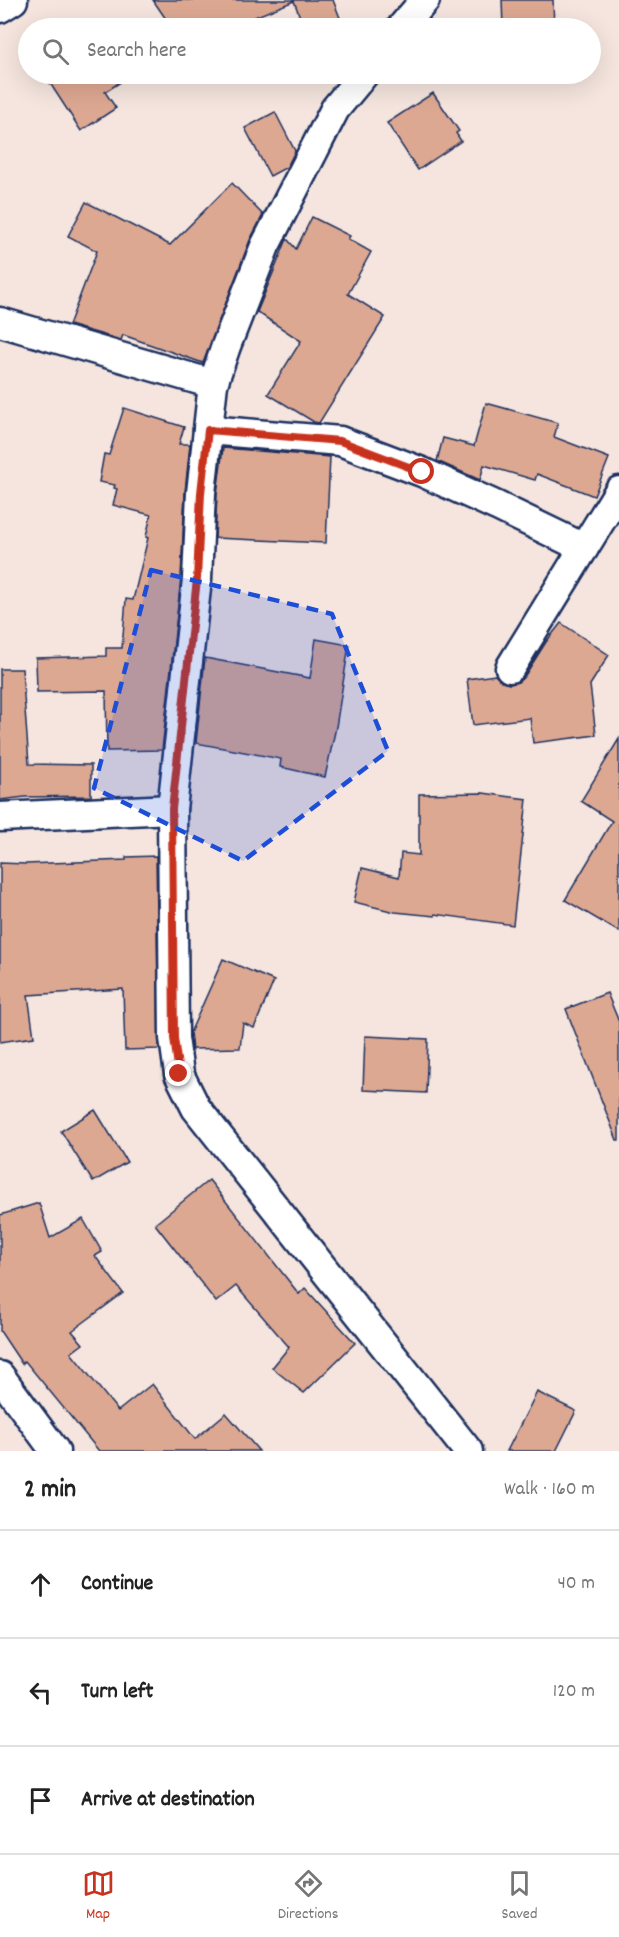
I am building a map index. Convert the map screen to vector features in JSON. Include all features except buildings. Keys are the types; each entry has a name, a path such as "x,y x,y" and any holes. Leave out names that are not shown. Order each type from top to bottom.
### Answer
{"street":[{"path":"0,8 13,0"},
{"path":"410,18 425,0"},
{"path":"356,84 335,109 265,246 213,384 201,493 197,579 172,809 174,1038 179,1074 196,1108 468,1451"},
{"path":"0,322 213,384"},
{"path":"208,430 340,441 422,472 584,548"},
{"path":"510,668 619,491"},
{"path":"0,817 172,809"},
{"path":"0,1376 55,1451"}],"highlighted area":[{"path":"151,570 332,614 388,751 243,861 94,788"}],"route":[{"path":"179,1074 174,1038 172,809 197,579 201,493 208,430 340,441 422,472"}]}
